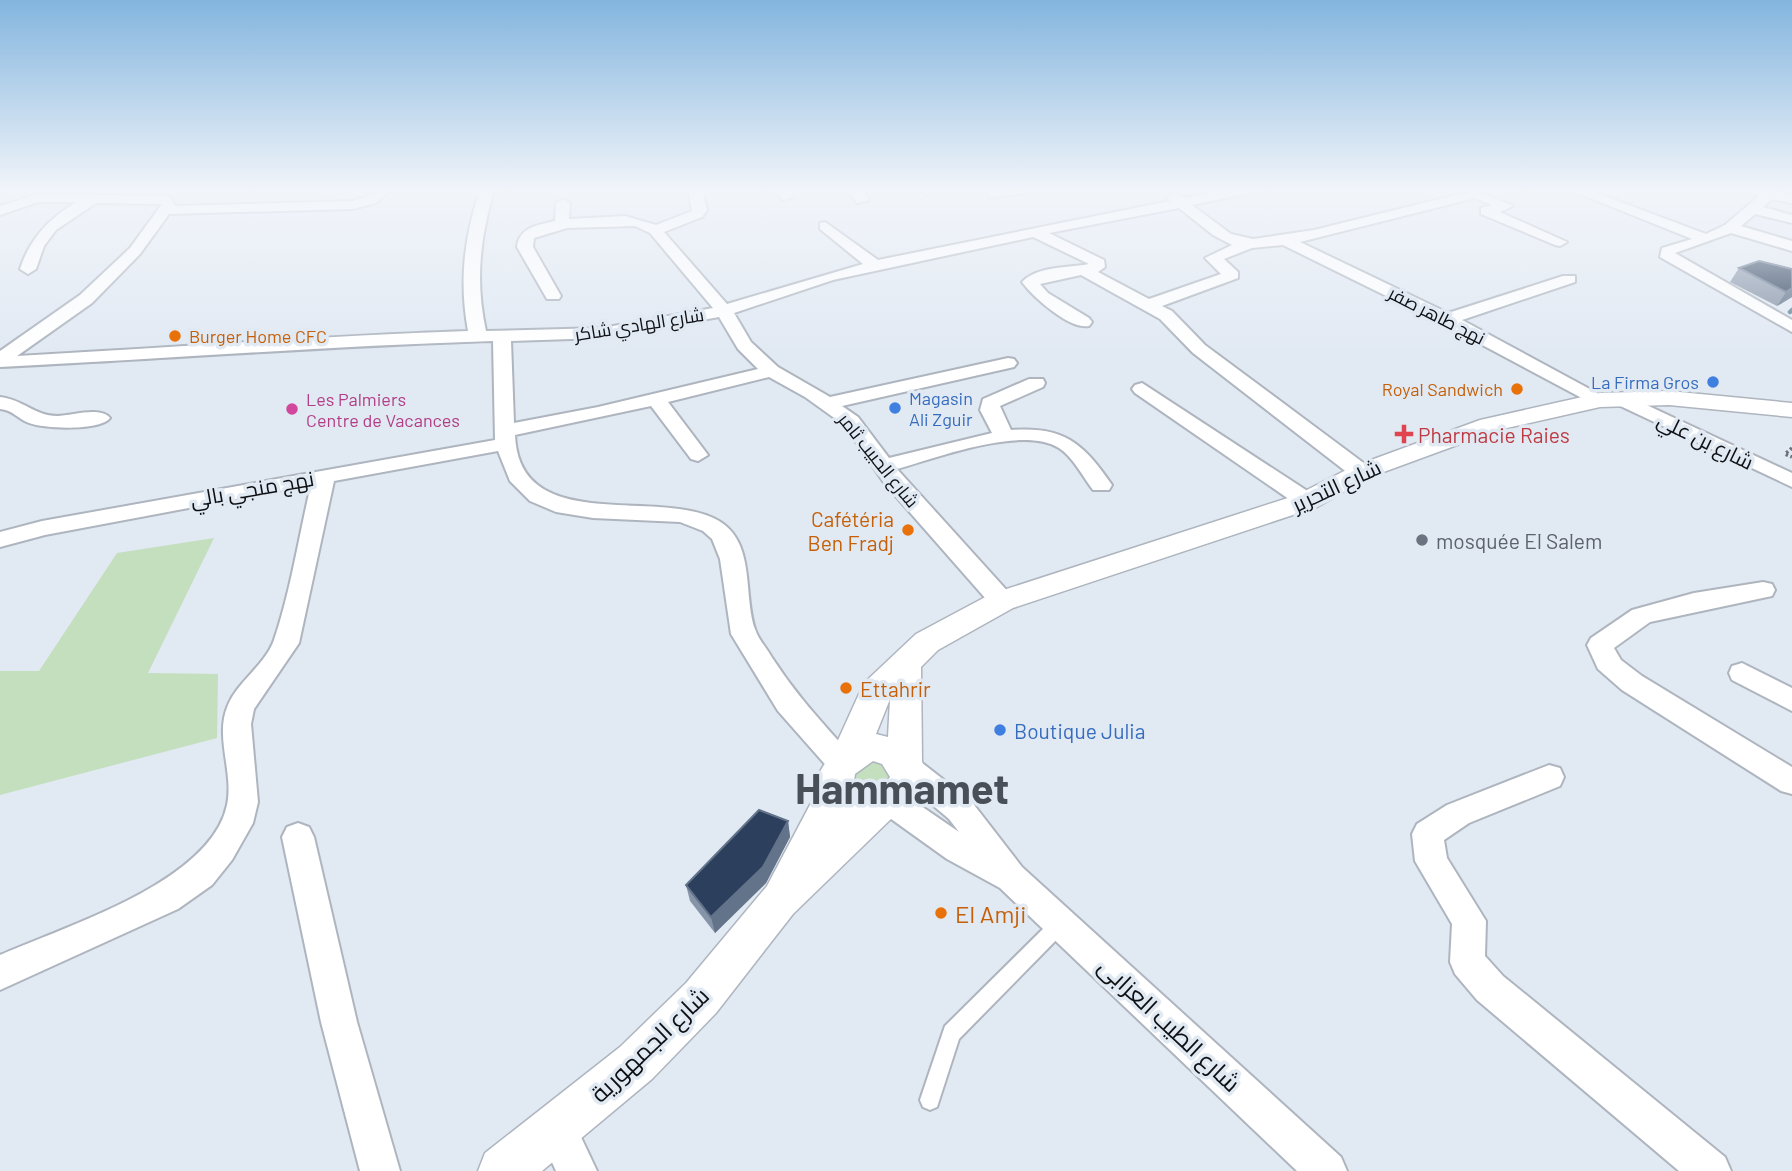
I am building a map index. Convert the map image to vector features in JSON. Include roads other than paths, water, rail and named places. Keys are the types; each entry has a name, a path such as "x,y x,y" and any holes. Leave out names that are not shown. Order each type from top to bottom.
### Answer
{"street":[{"path":"28,269 37,245"},
{"path":"0,361 86,299 140,245"},
{"path":"472,245 469,257 468,295 478,337"},
{"path":"526,245 529,258 542,272 553,296"},
{"name":"شارع الحبيب ثامر","path":"667,245 724,311 744,345 771,372 828,403 851,421 883,466 1002,601"},
{"path":"848,245 875,266"},
{"name":"شارع الهادي شاكر","path":"0,361 202,352 347,340 602,333 724,311 875,266 971,245"},
{"path":"1061,245 1099,263 1097,267 1044,276 1030,282 1042,296 1083,321"},
{"path":"1148,305 1229,277 1232,273 1213,258 1246,245"},
{"name":"نهج طاهر صفر","path":"1294,245 1610,399"},
{"path":"1686,245 1667,251 1668,257 1792,327"},
{"path":"1083,270 1166,315 1199,349 1361,472"},
{"path":"1447,319 1569,278"},
{"path":"502,336 505,437 509,459 529,490 553,505 591,512 681,515 713,526 728,548 735,572 742,630 782,696 843,768 854,803 886,804"},
{"path":"828,403 1008,363"},
{"name":"نهج منجي بالي","path":"0,540 42,528 324,475 505,437 771,372"},
{"path":"1004,437 989,410 990,403 1036,383"},
{"path":"1142,389 1307,501"},
{"name":"شارع التحرير","path":"843,768 876,692 926,642 1002,601 1307,501 1361,472 1489,425 1610,399 1704,400 1792,410"},
{"name":"شارع بن علي","path":"1610,399 1792,481"},
{"path":"657,400 698,455"},
{"path":"0,402 18,405 31,417 44,420 100,418"},
{"path":"883,466 1004,437 1049,436 1067,444 1101,485"},
{"path":"0,973 166,898 200,876 221,850 237,823 243,802 237,724 241,706 286,643 324,475"},
{"path":"1763,590 1695,602 1641,616 1600,645 1601,655 1611,667 1632,683 1792,782"},
{"path":"905,664 906,764"},
{"path":"1742,673 1792,701"},
{"path":"843,768 873,747 885,749 906,764"},
{"name":"شارع الجمهورية","path":"503,1171 557,1130 636,1063 701,998 779,901 907,786 906,764"},
{"name":"شارع الطيب العزابى","path":"906,764 960,810 1012,878 1327,1171"},
{"name":"شارع الجمهورية","path":"779,901 843,768"},
{"path":"1549,777 1458,814 1428,834 1431,861 1469,921 1467,962 1490,988 1711,1171"},
{"name":"شارع الطيب العزابى","path":"886,804 958,849 1012,878"},
{"path":"298,837 339,1022 380,1171"},
{"path":"557,1130 576,1171"}],"lane":[{"path":"930,1100 952,1033 1062,922"}],"place":[{"name":"Burger Home CFC","path":"175,336"},
{"name":"La Firma Gros","path":"1713,382"},
{"name":"Royal Sandwich","path":"1517,389"},
{"name":"Magasin Ali Zguir","path":"895,408"},
{"name":"Les Palmiers Centre de Vacances","path":"292,409"},
{"name":"Pharmacie Raies","path":"1404,434"},
{"name":"Cafétéria Ben Fradj","path":"908,530"},
{"name":"mosquée El Salem","path":"1422,540"},
{"name":"Ettahrir","path":"846,688"},
{"name":"Boutique Julia","path":"1000,730"},
{"name":"El Amji","path":"941,913"}],"district":[{"name":"Hammamet","path":"902,787"}]}
